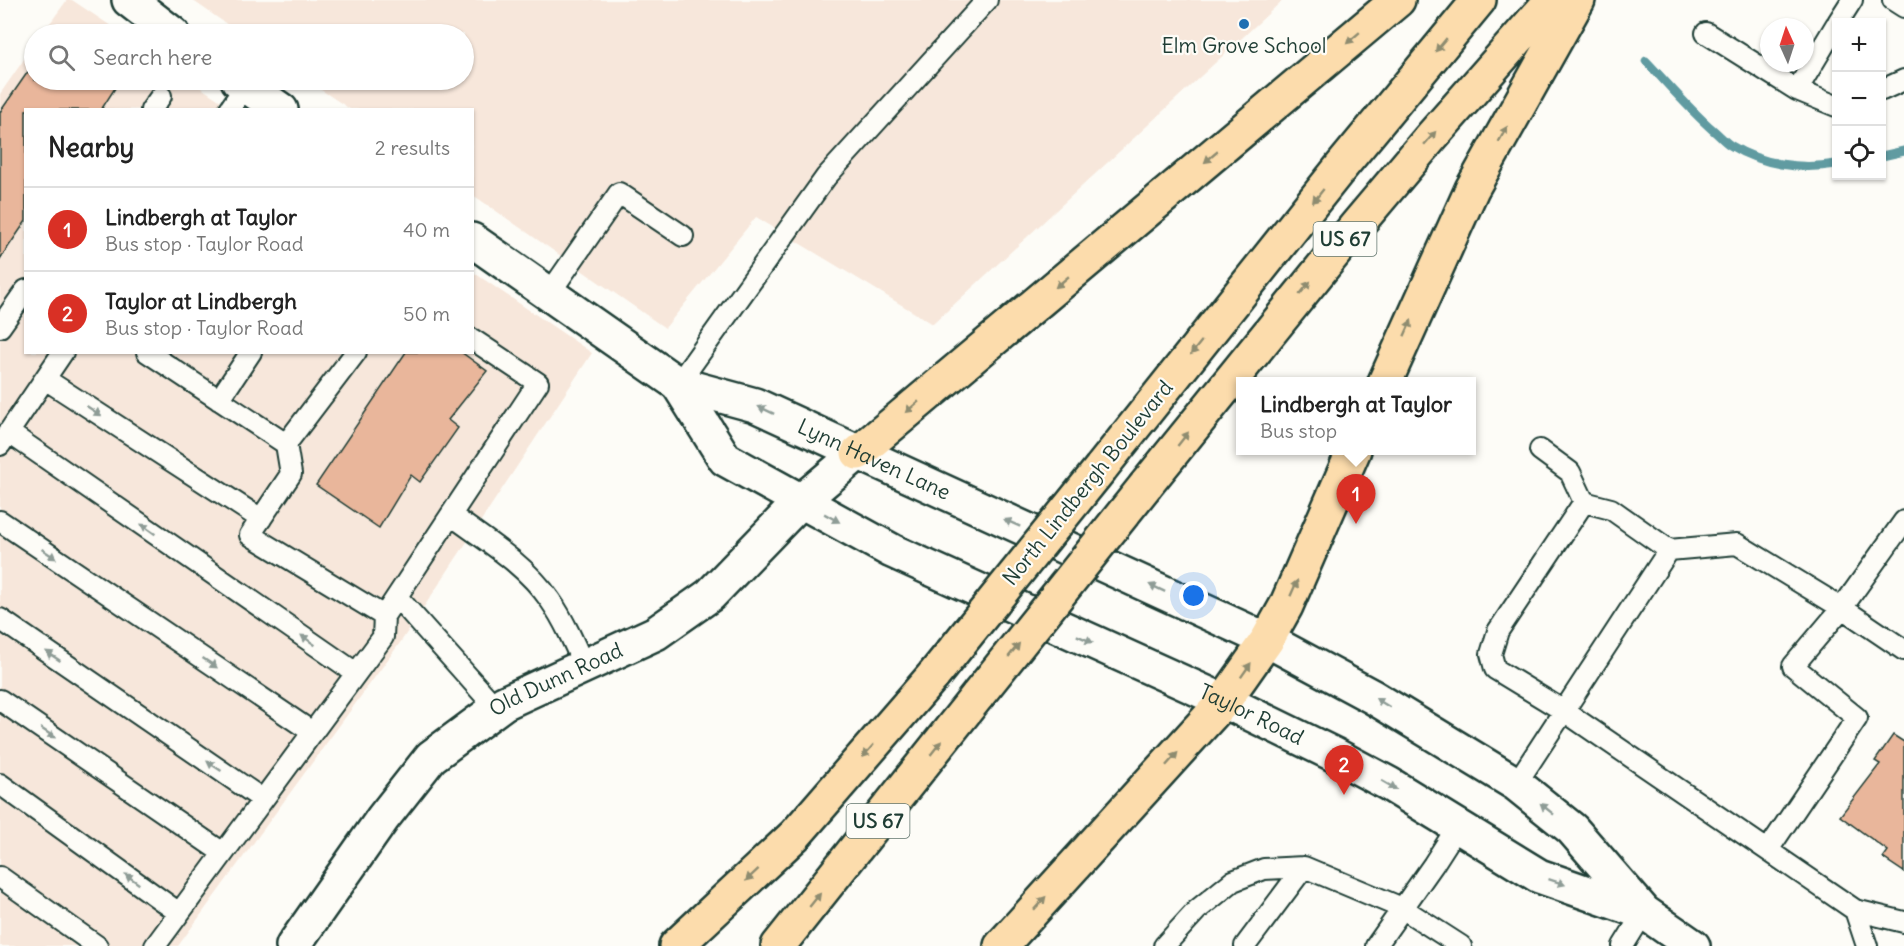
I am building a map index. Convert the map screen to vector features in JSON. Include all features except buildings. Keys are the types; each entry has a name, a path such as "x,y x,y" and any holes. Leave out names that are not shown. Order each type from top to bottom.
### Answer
{"main road":[{"path":"858,453 1398,0"},
{"name":"North Lindbergh Boulevard","path":"676,946 795,835 934,675 1356,149 1479,0"},
{"name":"US 67","path":"778,946 1146,485 1364,217 1552,0"},
{"path":"1387,377 1472,189 1578,0"},
{"path":"1001,946 1224,701 1267,640 1286,606 1352,455"}],"street":[{"path":"129,0 160,24"},
{"path":"238,91 276,108"},
{"name":"Lynn Haven Lane","path":"474,241 678,384 755,405 1065,547"},
{"name":"Lynn Haven Lane","path":"678,384 725,459 892,551 1013,607"},
{"name":"Old Dunn Road","path":"293,946 383,818 431,757 496,708 656,633 710,596 801,501 858,453"},
{"name":"Taylor Road","path":"1065,547 1267,640 1373,697 1516,784 1572,829 1644,912 1693,946"},
{"name":"Taylor Road","path":"1013,607 1224,701 1334,754 1389,784 1539,876 1644,912"}],"lane":[{"path":"678,384 826,177 987,0"},
{"path":"1841,18 1852,0"},
{"path":"1893,0 1904,7"},
{"path":"1797,90 1832,32"},
{"path":"1706,33 1797,90 1832,104"},
{"path":"1886,88 1904,80"},
{"path":"549,294 619,193 683,236"},
{"path":"0,327 24,293"},
{"path":"155,946 383,637 384,616 538,383 474,340"},
{"path":"62,354 4,438 356,673"},
{"path":"150,354 286,444"},
{"path":"219,400 250,354"},
{"path":"354,354 286,444 291,474 250,535 384,616"},
{"path":"45,379 261,519"},
{"path":"1540,450 1570,472 1584,502"},
{"path":"1584,502 1611,509 1669,550 1737,544 1842,608 1904,650"},
{"path":"1584,502 1498,631 1491,654 1495,669 1564,711 1855,910 1904,922"},
{"path":"451,515 502,552 549,598 584,666"},
{"path":"1768,850 1857,718 1793,666 1896,548 1904,520"},
{"path":"0,521 312,732"},
{"path":"1516,784 1669,550"},
{"path":"397,597 496,708"},
{"path":"0,620 262,800"},
{"path":"0,700 223,853"},
{"path":"0,784 179,913"},
{"path":"1376,946 1458,826"},
{"path":"1245,946 1304,867"},
{"path":"1164,946 1197,910 1233,881 1264,869 1304,867 1402,908 1461,946"},
{"path":"0,877 97,946"},
{"path":"1855,910 1867,946"},
{"path":"1623,946 1644,912"}],"shaded area":[{"path":"67,0 72,0 108,24 49,24"},
{"path":"192,0 1283,0 933,324 756,217 665,328 474,196 474,108 348,108 321,90 474,90 474,24 227,24"},
{"path":"24,59 24,90 204,90 231,108 24,108 24,354 474,354 474,273 592,353 402,640 178,946 0,946 0,94"}],"waterway":[{"path":"1646,61 1704,122 1742,152 1768,161 1796,166 1832,165"},
{"path":"1886,155 1904,151"}],"place":[{"name":"Elm Grove School","path":"1244,24"},
{"name":"Lindbergh at Taylor","path":"1356,524"},
{"name":"Taylor at Lindbergh","path":"1344,795"}]}
